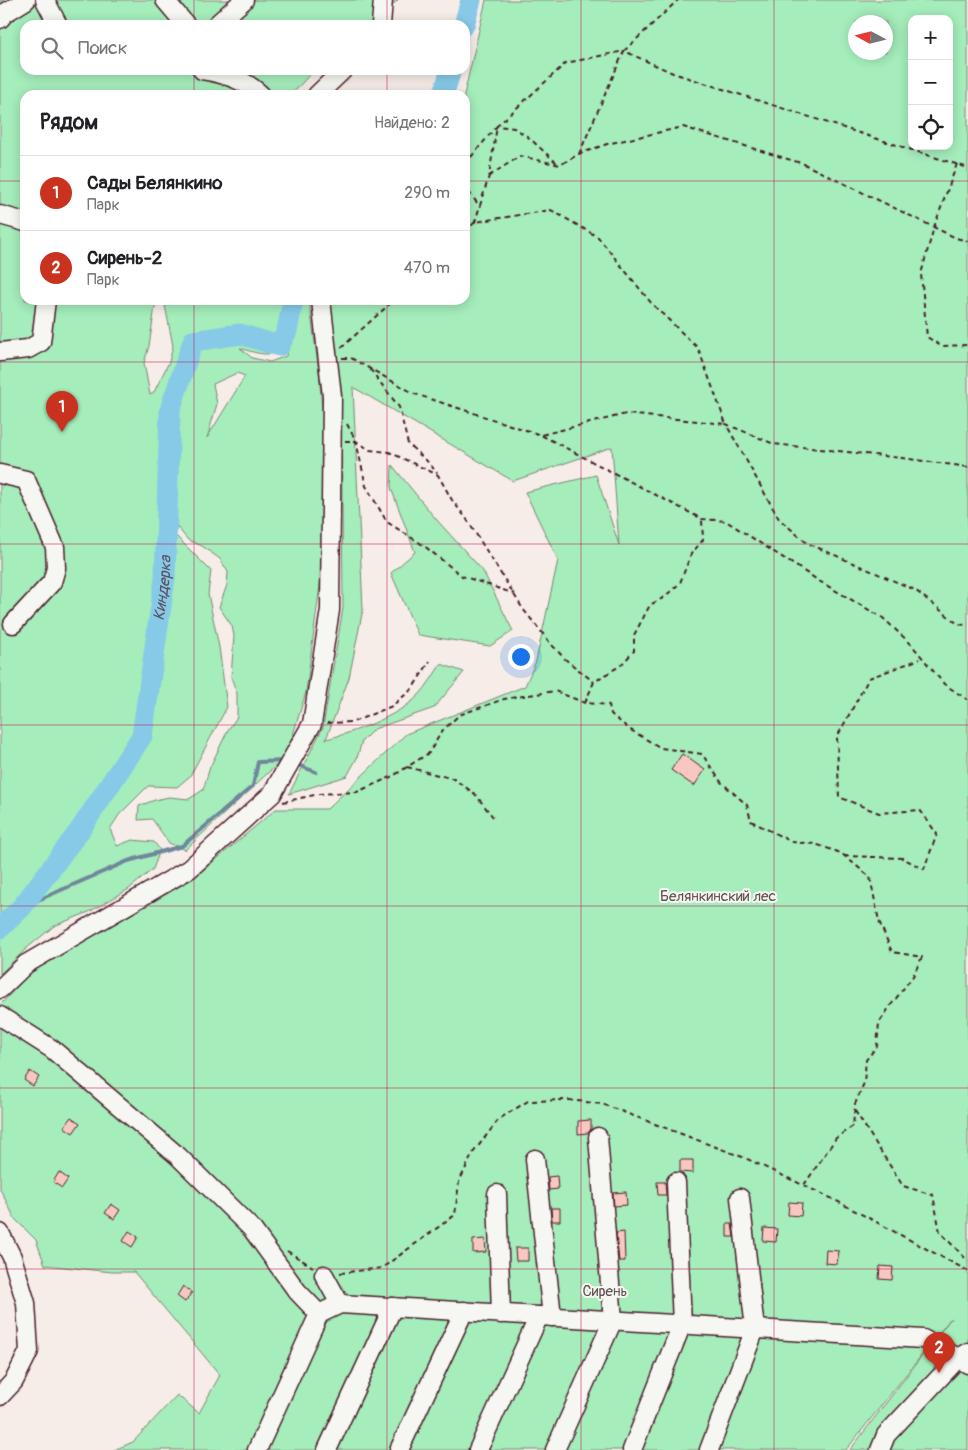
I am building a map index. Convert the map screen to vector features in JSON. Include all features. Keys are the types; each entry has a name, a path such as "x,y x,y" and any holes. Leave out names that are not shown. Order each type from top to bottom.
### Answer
{"street":[{"path":"45,0 55,20"},
{"path":"165,0 182,20"},
{"path":"222,20 244,0"},
{"path":"381,20 383,0"},
{"path":"0,18 22,1"},
{"path":"222,75 244,82 254,90"},
{"path":"322,90 338,75"},
{"path":"0,215 20,221"},
{"path":"0,352 28,350 41,342 45,305"},
{"path":"0,989 26,964 189,869 272,794 312,724 330,610 332,407 322,305"},
{"path":"0,474 26,480 56,547 56,568 52,582 13,624"},
{"path":"0,1016 52,1049 178,1156 252,1229 297,1291 319,1314"},
{"path":"555,1450 613,1320 598,1137"},
{"path":"478,1450 546,1316 535,1159"},
{"path":"632,1450 682,1324 676,1182"},
{"path":"497,1194 501,1314"},
{"path":"709,1450 755,1329 740,1198"},
{"path":"0,1233 12,1257 26,1302 30,1351 14,1381 0,1396"},
{"path":"324,1275 340,1304"},
{"path":"257,1450 319,1314 340,1304 922,1339 965,1358 886,1435 880,1450"},
{"path":"327,1450 393,1307"},
{"path":"399,1450 464,1311"}],"path":[{"path":"579,154 624,51 678,0"},
{"path":"470,158 497,126 566,64 624,51 673,73 968,168"},
{"path":"497,126 514,128 528,136 560,165"},
{"path":"470,227 475,222 489,176 497,126"},
{"path":"489,176 520,156 560,165 579,154 607,144 683,127 804,164 956,238 968,241"},
{"path":"957,164 934,227 921,274 927,337 941,346 968,345"},
{"path":"470,194 480,207"},
{"path":"470,222 550,210 598,237 652,304 698,348 726,424 779,519 807,543 915,590 958,624 968,624"},
{"path":"328,359 389,305"},
{"path":"328,359 351,358 416,394 541,436 702,519 726,520 819,581 883,618 912,644 944,684 968,700"},
{"path":"369,368 399,407 408,444 429,463 438,475 452,500 466,518 523,609 565,659 594,682"},
{"path":"332,407 350,428 356,440 366,486 387,522 423,545 462,576 515,594"},
{"path":"541,436 626,414 726,424 774,444 968,467"},
{"path":"332,441 356,440 370,450 389,452 438,475"},
{"path":"585,703 594,682 621,665 634,651 634,635 650,605 663,598 680,583 691,554 703,540 702,519"},
{"path":"844,856 902,858 924,869 938,834 920,810 879,813 839,797 837,737 869,678 920,659"},
{"path":"312,724 353,722 392,706 412,689 430,661"},
{"path":"261,804 293,801 319,794 358,792 393,776 430,753 442,731 459,715 504,699 555,691 585,703 609,705 611,714 629,729 661,748 702,754 722,782 747,805 751,821 792,842 815,844 841,853 870,877 879,921 892,952 922,957 913,976 879,1023 877,1046 866,1060 864,1083 855,1104 853,1126 836,1138 804,1185"},
{"path":"407,767 454,779 475,794 493,816"},
{"path":"284,1249 324,1275 382,1268 455,1215 459,1182 473,1153 499,1119 528,1101 568,1100 602,1104 745,1158 804,1185 935,1252 968,1271"},
{"path":"854,1110 903,1186 933,1195 940,1232 968,1261"}],"green space":[{"path":"0,0 398,0 374,20 20,20 20,75 309,75 296,90 20,90 20,305 155,305 149,346 144,363 150,395 154,392 169,362 173,346 165,305 296,305 290,334 282,348 267,354 240,348 252,358 270,362 286,356 300,305 310,305 319,372 323,421 322,570 306,692 292,738 283,759 185,850 169,843 152,819 138,820 139,806 169,797 189,799 203,790 210,767 228,730 237,717 237,694 231,677 234,636 232,626 219,607 227,585 228,572 220,559 202,546 188,540 177,527 175,520 174,534 211,571 208,594 219,647 227,707 190,776 177,787 148,786 119,815 110,829 117,846 132,840 154,842 160,850 153,869 129,889 89,912 54,926 0,974","holes":["237,373 245,376 207,438 217,404 213,384"]},
{"path":"486,0 968,0 968,1450 850,1450 951,1318 846,1450 114,1450 133,1442 177,1395 199,1413 220,1375 134,1272 112,1272 45,1265 36,1240 15,1219 0,1189 0,1005 31,972 194,878 276,809 327,809 406,734 525,686 536,661 558,560 525,492 596,475 619,545 612,447 513,481 353,387 363,609 349,678 326,739 362,728 399,710 418,696 441,664 464,672 434,708 374,729 362,741 357,758 347,776 289,794 323,727 343,608 341,396 329,305 470,305 470,90 465,90"},
{"path":"392,465 435,518 483,571 513,631 490,646 418,635 391,573 415,552 391,488"}],"building":[{"path":"682,754 705,770 694,786 671,770"},
{"path":"30,1071 39,1077 33,1086 24,1080"},
{"path":"71,1117 80,1123 73,1133 64,1127"},
{"path":"591,1120 591,1129 588,1133 578,1134 578,1121"},
{"path":"680,1160 693,1160 693,1173 680,1172"},
{"path":"59,1172 68,1179 62,1188 53,1182"},
{"path":"557,1176 558,1189 549,1190 548,1177"},
{"path":"657,1182 665,1182 666,1195 658,1195"},
{"path":"626,1192 627,1205 614,1206 613,1193"},
{"path":"789,1202 802,1203 801,1216 788,1215"},
{"path":"111,1204 120,1210 114,1219 105,1213"},
{"path":"551,1208 560,1208 560,1221 552,1221"},
{"path":"727,1224 732,1224 734,1237 727,1237"},
{"path":"764,1228 777,1229 776,1242 763,1241"},
{"path":"129,1231 138,1237 132,1247 123,1241"},
{"path":"624,1232 625,1261 619,1261 616,1233"},
{"path":"485,1239 486,1252 473,1253 473,1240"},
{"path":"515,1248 528,1248 528,1261 516,1261"},
{"path":"826,1250 839,1251 837,1264 825,1263"},
{"path":"880,1266 893,1267 892,1280 879,1279"},
{"path":"183,1286 192,1292 185,1302 177,1296"}],"waterway":[{"name":"Киндерка","path":"465,20 471,0"},
{"name":"Киндерка","path":"445,90 449,75"},
{"name":"Киндерка","path":"0,928 22,907 80,830 142,736 165,578 170,410 193,341 240,334 279,346 287,331 292,305"},
{"path":"22,907 128,861 182,846 253,786 258,762 286,761"},
{"path":"295,764 316,772"}],"place":[{"name":"Сады Белянкино","path":"62,432"},
{"name":"Сирень-2","path":"939,1373"}],"park label":[{"name":"Белянкинский лес","path":"718,896"},
{"name":"Сирень","path":"605,1291"}]}
